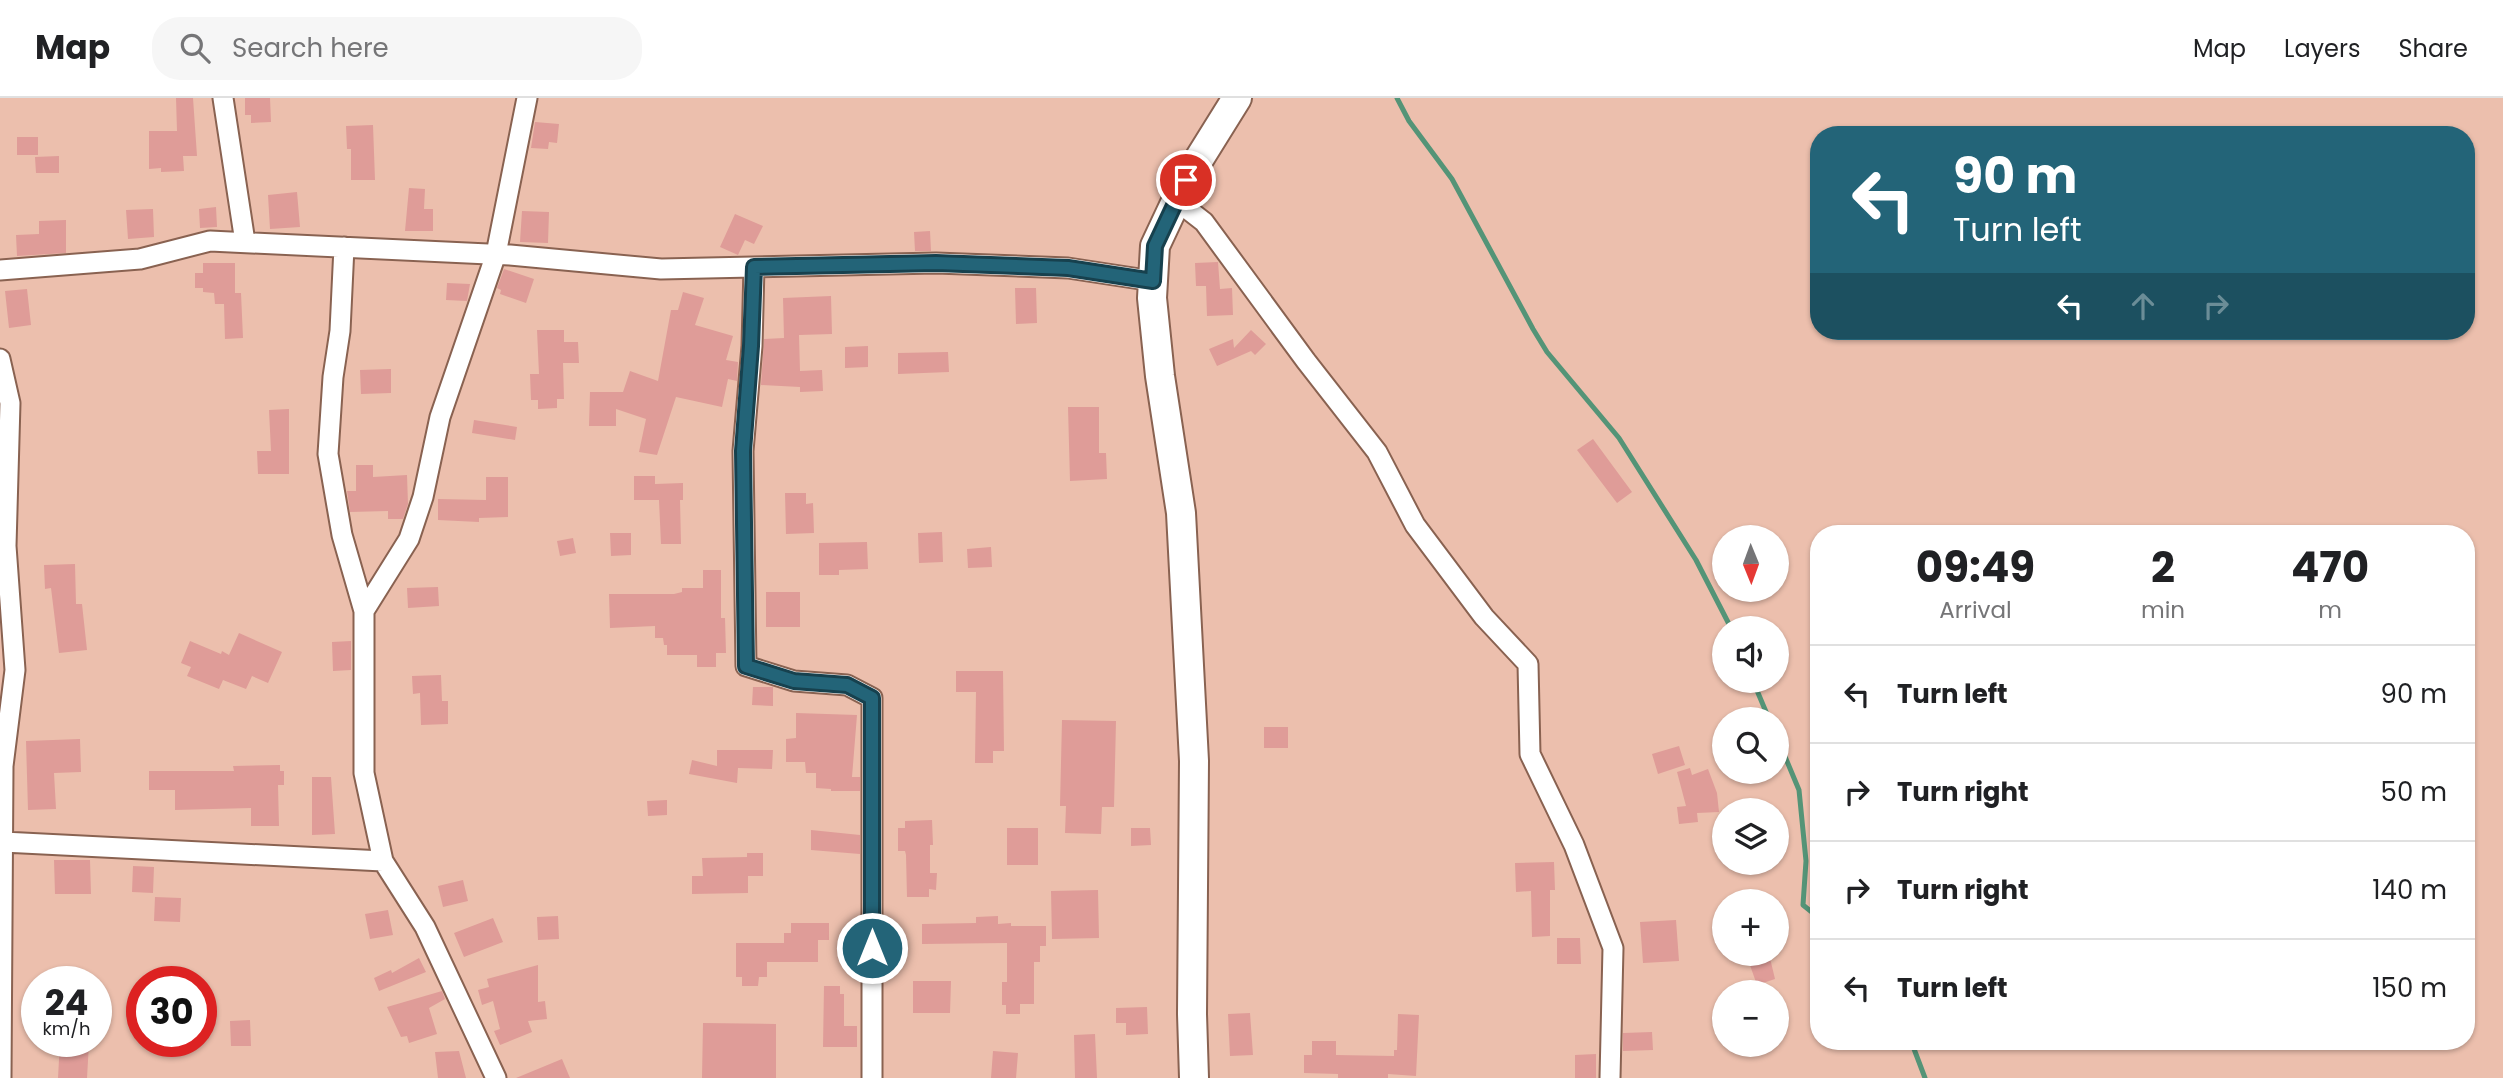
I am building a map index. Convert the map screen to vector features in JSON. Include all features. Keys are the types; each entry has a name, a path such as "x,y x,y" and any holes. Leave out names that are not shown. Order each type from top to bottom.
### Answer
{"main road":[{"path":"1194,1078 1194,747 1181,513 1152,298 1155,246 1186,180 1237,98"}],"street":[{"path":"223,98 245,242"},
{"path":"364,611 409,540 423,496 440,417 496,254 527,98"},
{"path":"1177,201 1204,222 1377,452 1415,525 1484,617 1528,664 1530,754 1574,845 1613,948 1610,1078"},
{"path":"0,270 140,259 210,241 496,254 661,269 936,263 1068,268 1153,281"},
{"path":"344,247 340,331 333,377 328,454 342,536 364,611 363,773 383,861 425,927 496,1078"},
{"path":"754,267 743,451 746,666 794,681 847,685 872,698 872,1078"},
{"path":"0,359 10,403 6,546 15,670 3,766 1,1078"},
{"path":"3,842 383,861"}],"building":[{"path":"176,98 193,98 197,156 183,156 184,171 161,172 161,168 149,169 149,131 177,131"},
{"path":"245,98 270,98 271,122 251,123 251,115 245,115"},
{"path":"535,122 559,124 557,143 549,142 548,149 531,148"},
{"path":"373,125 375,180 351,180 351,149 347,149 346,126"},
{"path":"17,137 38,137 38,155 17,155"},
{"path":"59,156 59,173 36,173 35,157"},
{"path":"409,188 425,189 424,209 433,209 433,231 405,231"},
{"path":"297,192 300,227 270,229 268,195"},
{"path":"216,207 217,227 200,228 199,209"},
{"path":"153,209 154,237 128,239 126,210"},
{"path":"522,211 549,212 548,243 520,242"},
{"path":"735,214 763,226 754,244 745,240 738,255 720,247"},
{"path":"66,220 66,253 17,256 16,235 39,234 39,221"},
{"path":"930,231 931,251 915,251 914,232"},
{"path":"1218,262 1220,289 1232,288 1233,315 1207,316 1206,286 1196,286 1195,263"},
{"path":"203,263 235,263 235,293 241,293 243,338 225,339 224,304 215,304 214,293 195,288 195,273 203,273"},
{"path":"504,269 534,279 526,303 500,294 501,290 497,288"},
{"path":"447,283 470,284 467,301 446,300"},
{"path":"1015,288 1036,288 1037,323 1016,324"},
{"path":"27,289 31,325 9,328 5,291"},
{"path":"683,292 704,298 695,325 733,336 726,360 738,362 737,381 728,379 722,407 676,397 657,455 639,452 646,419 616,409 616,426 589,426 590,392 623,392 630,371 658,381 671,310 678,310"},
{"path":"831,296 832,334 799,335 800,371 822,370 823,391 800,392 800,387 761,385 764,339 784,338 783,298"},
{"path":"537,330 564,330 564,342 578,342 579,363 563,363 564,399 557,399 557,408 538,409 538,400 531,400 530,374 539,374"},
{"path":"1251,330 1266,344 1255,355 1251,351 1217,366 1209,349 1233,339 1234,348"},
{"path":"868,346 868,367 845,368 845,347"},
{"path":"948,352 949,372 898,374 898,353"},
{"path":"391,369 391,393 361,394 360,370"},
{"path":"1068,407 1099,407 1099,453 1106,453 1107,479 1070,481"},
{"path":"289,409 289,474 258,474 257,451 271,451 269,410"},
{"path":"474,420 517,427 515,440 472,433"},
{"path":"1593,439 1632,492 1617,503 1577,450"},
{"path":"356,465 373,465 373,477 407,475 408,504 403,519 388,519 388,511 350,512 347,491 356,491"},
{"path":"634,476 655,476 655,484 683,483 683,500 680,500 681,544 661,544 659,500 634,500"},
{"path":"486,477 508,477 508,517 479,518 479,522 438,520 438,499 486,500"},
{"path":"785,493 806,493 806,504 813,503 814,533 786,534"},
{"path":"942,532 943,562 919,563 918,533"},
{"path":"610,533 631,533 631,555 611,556"},
{"path":"573,538 576,553 560,556 557,541"},
{"path":"867,542 868,569 839,570 839,575 819,575 819,543"},
{"path":"991,547 992,567 968,568 967,549"},
{"path":"75,564 76,604 82,604 87,650 59,653 51,588 45,589 44,565"},
{"path":"703,570 721,570 721,618 725,618 726,653 716,653 716,667 697,667 697,655 667,655 667,645 664,645 663,638 655,638 655,626 610,628 609,594 674,594 682,592 682,588 703,588"},
{"path":"438,587 439,606 408,608 407,588"},
{"path":"766,592 800,592 800,627 766,627"},
{"path":"239,633 282,652 268,683 252,676 246,689 223,680 219,689 187,676 191,667 181,663 190,641 229,655"},
{"path":"351,641 351,670 333,671 332,642"},
{"path":"956,671 1003,671 1004,751 993,751 993,763 975,763 976,692 956,692"},
{"path":"441,675 442,701 448,701 448,724 421,725 420,693 413,694 412,676"},
{"path":"753,687 773,687 773,706 752,705"},
{"path":"796,713 857,715 852,777 860,777 860,791 816,788 816,773 806,773 805,762 786,762 786,739 796,738"},
{"path":"1062,720 1116,721 1114,807 1102,807 1101,834 1065,833 1066,806 1060,806"},
{"path":"1264,727 1288,727 1288,748 1264,748"},
{"path":"80,739 81,772 54,773 56,809 28,810 26,741"},
{"path":"1679,746 1685,765 1658,774 1652,754"},
{"path":"717,750 773,750 772,769 738,768 737,783 689,774 692,760 717,766"},
{"path":"280,765 280,771 284,771 284,785 278,785 279,826 251,826 251,808 175,810 175,790 149,790 149,771 234,771 233,766"},
{"path":"1690,768 1692,775 1708,769 1718,798 1712,798 1712,812 1697,813 1698,822 1679,824 1677,807 1686,806 1677,772"},
{"path":"312,777 331,777 335,834 312,835"},
{"path":"667,800 667,815 648,816 647,801"},
{"path":"932,820 930,873 937,873 936,890 929,889 929,897 907,897 906,855 905,851 898,851 898,828 905,828 905,821"},
{"path":"1007,828 1038,828 1038,865 1007,865"},
{"path":"1131,828 1150,828 1151,845 1131,846"},
{"path":"811,830 860,835 860,854 811,850"},
{"path":"747,853 763,853 763,876 748,876 748,893 692,894 692,876 703,876 702,858 747,857"},
{"path":"54,860 90,860 91,894 55,894"},
{"path":"1554,862 1555,890 1550,890 1550,936 1532,937 1531,891 1516,892 1515,863"},
{"path":"133,866 154,867 153,893 132,892"},
{"path":"463,880 468,901 443,907 438,886"},
{"path":"1098,890 1099,938 1052,939 1051,891"},
{"path":"155,897 181,898 180,922 154,921"},
{"path":"388,910 393,935 370,939 365,914"},
{"path":"558,916 559,939 538,940 537,917"},
{"path":"998,916 998,924 1046,926 1046,946 1040,946 1040,962 1034,962 1034,1004 1020,1004 1020,1014 1006,1014 1006,1005 1002,1005 1002,982 1007,982 1007,943 922,944 922,924 976,923 976,917"},
{"path":"493,918 503,942 464,957 454,933"},
{"path":"1676,920 1679,961 1643,963 1640,922"},
{"path":"791,923 829,923 829,940 818,940 818,962 767,962 767,977 759,977 758,986 742,986 742,977 736,977 736,943 784,943 784,933 791,933"},
{"path":"1557,938 1580,938 1581,964 1557,964"},
{"path":"419,958 426,972 379,991 374,978 391,970 392,973"},
{"path":"538,965 538,1002 545,1001 547,1019 528,1021 532,1032 500,1045 494,1031 500,1029 493,1001 482,1005 478,990 489,987 487,979"},
{"path":"1750,966 1772,966 1775,979 1755,980"},
{"path":"913,981 951,981 950,1013 913,1013"},
{"path":"824,986 840,986 840,994 844,994 844,1026 857,1026 857,1047 823,1047"},
{"path":"442,991 445,999 429,1008 437,1034 409,1043 407,1036 401,1037 387,1007"},
{"path":"1147,1007 1148,1034 1126,1035 1126,1023 1116,1023 1116,1008"},
{"path":"1250,1013 1253,1055 1230,1056 1228,1014"},
{"path":"1398,1014 1419,1015 1416,1076 1388,1074 1388,1078 1338,1078 1338,1074 1304,1073 1304,1055 1312,1055 1312,1041 1336,1041 1336,1055 1394,1056 1394,1050 1397,1050"},
{"path":"250,1020 251,1046 231,1046 230,1021"},
{"path":"703,1023 776,1024 776,1078 702,1078"},
{"path":"1652,1032 1653,1050 1623,1051 1623,1033"},
{"path":"1095,1034 1097,1078 1075,1078 1074,1035"},
{"path":"459,1051 466,1078 438,1078 435,1052"},
{"path":"993,1051 1018,1053 1016,1078 991,1078"},
{"path":"1596,1054 1596,1078 1575,1078 1575,1055"},
{"path":"59,1057 88,1057 87,1078 58,1078"},
{"path":"562,1059 570,1078 516,1078"}],"waterway":[{"path":"1397,98 1409,121 1452,179 1547,352 1619,438 1696,560 1725,616"},
{"path":"1758,693 1764,707"},
{"path":"1789,766 1799,790 1806,861 1803,905 1810,911"},
{"path":"1914,1050 1925,1078"}],"route":[{"path":"872,948 872,698 847,685 794,681 746,666 743,451 754,267 936,263 1068,268 1153,281 1155,246 1186,180"}]}
